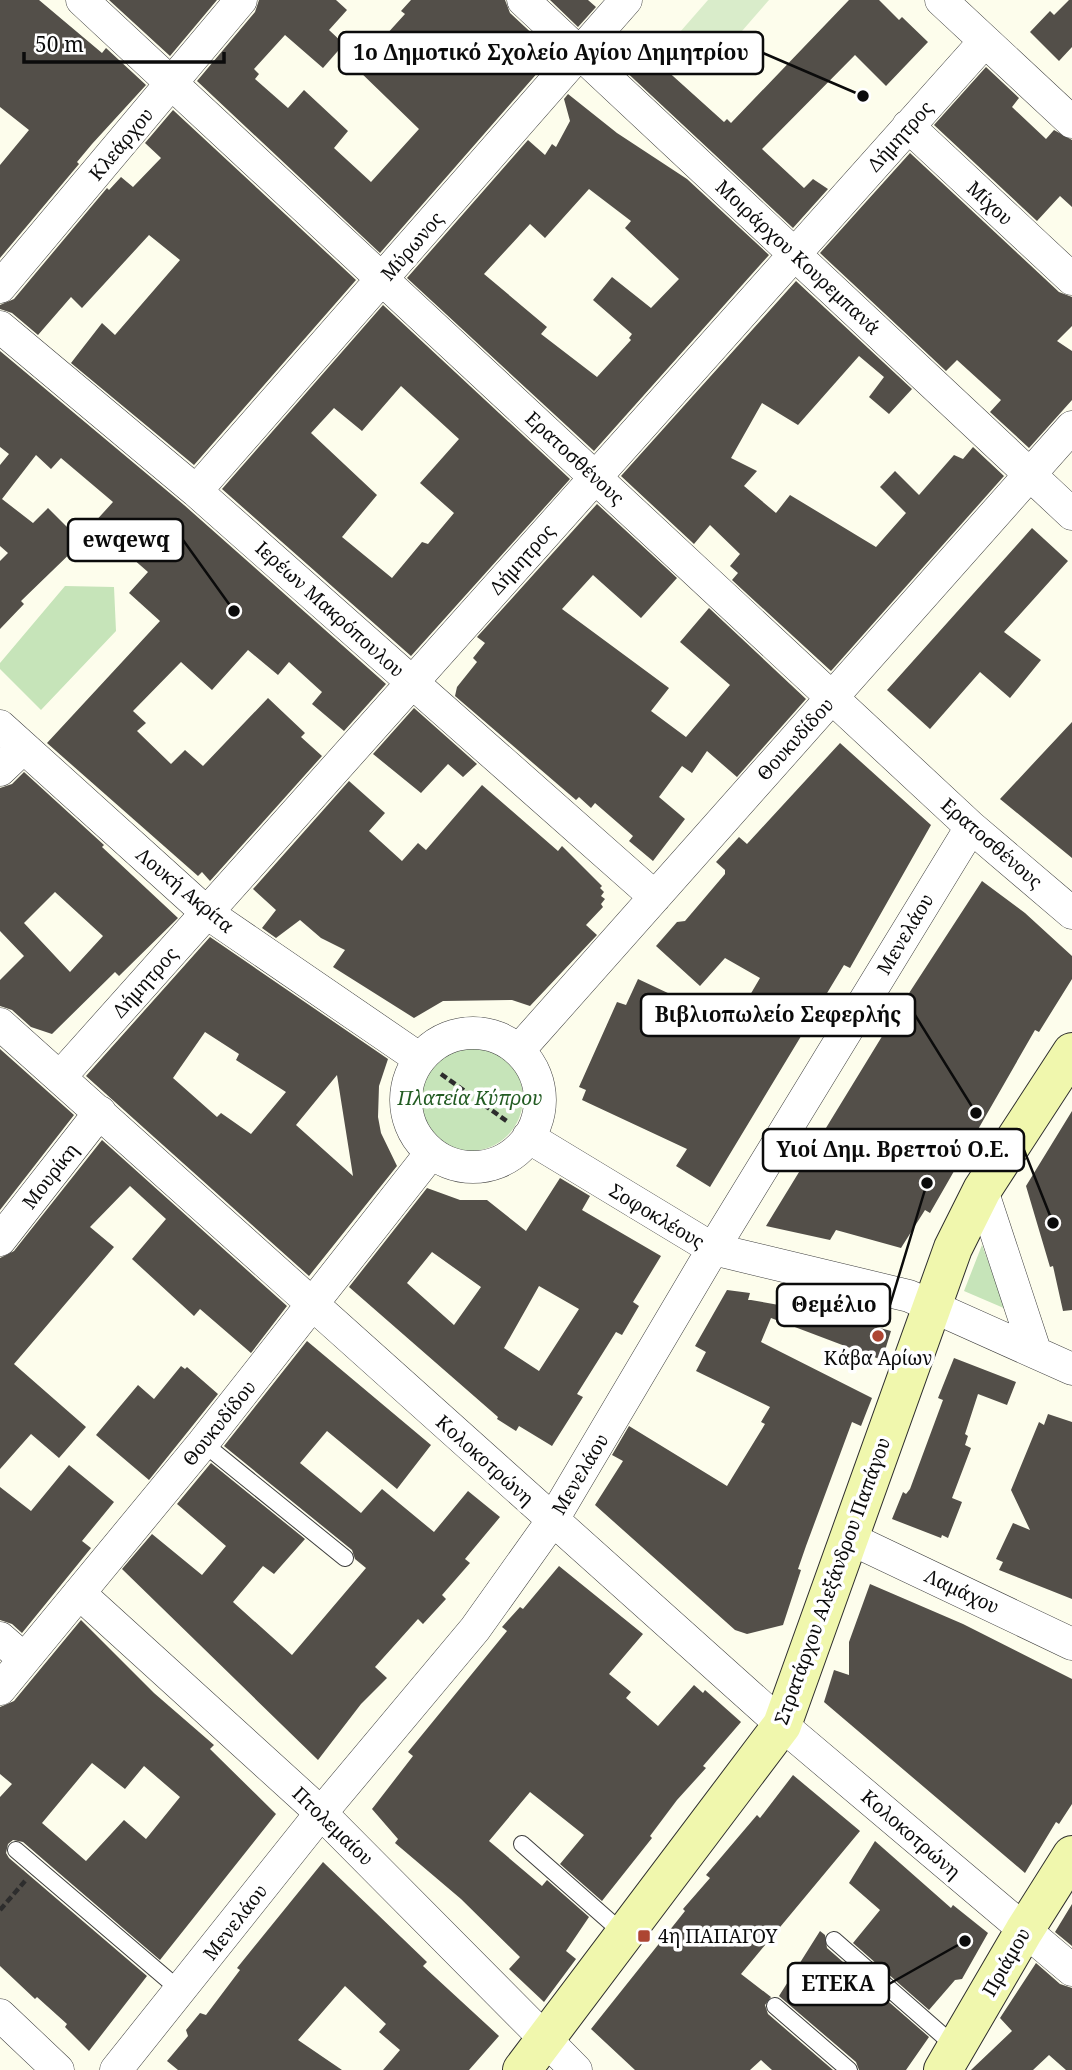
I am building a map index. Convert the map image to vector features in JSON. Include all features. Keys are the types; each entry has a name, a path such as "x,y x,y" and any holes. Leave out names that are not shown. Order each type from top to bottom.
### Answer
{"street":[{"name":"Ερατοσθένους","path":"82,0 971,827 1072,913"},
{"name":"Κλεάρχου","path":"0,287 241,0"},
{"name":"Μοιράρχου Κουρεμπανά","path":"523,0 1072,514"},
{"name":"Μύρωνος","path":"197,491 626,0"},
{"path":"942,0 1072,122"},
{"name":"Δήμητρος","path":"60,1077 985,41"},
{"name":"Μίχου","path":"908,126 1072,279"},
{"name":"Ιερέων Μακρόπουλου","path":"0,327 197,491 655,897"},
{"name":"Θουκυδίδου","path":"519,1050 1072,427"},
{"name":"Λουκή Ακρίτα","path":"0,726 207,913 420,1059"},
{"path":"0,769 23,748"},
{"name":"Μενελάου","path":"116,2070 321,1812 475,1629 552,1521 713,1249 971,827"},
{"name":"Κολοκοτρώνη","path":"0,1024 782,1725 1024,1931 1047,1946 1072,1970"},
{"path":"469,1033 491,1035 519,1050 535,1074 539,1090 538,1115 528,1137 509,1156 483,1166 456,1164 431,1153 412,1129 406,1108 407,1085 420,1059 442,1040 469,1033"},
{"name":"Στρατάρχου Αλεξάνδρου Παπάγου","path":"522,2070 782,1725 851,1539 953,1248 982,1190 1072,1052"},
{"name":"Μουρίκη","path":"0,1240 100,1112"},
{"name":"Σοφοκλέους","path":"528,1137 713,1249 933,1304 1072,1368"},
{"name":"Θουκυδίδου","path":"0,1689 204,1443 431,1153"},
{"path":"982,1190 1035,1351"},
{"name":"Λαμάχου","path":"851,1539 1072,1644"},
{"name":"Πτολεμαίου","path":"79,1593 321,1812 576,2070"},
{"path":"0,1638 24,1659"},
{"name":"Πριάμου","path":"950,2059 1024,1931 1072,1855"},
{"path":"0,2015 58,2070"}],"lane":[{"path":"204,1443 345,1558"},
{"path":"522,1844 624,1934"},
{"path":"16,1850 181,1991"},
{"path":"834,1940 950,2059"},
{"path":"775,2007 849,2070"}],"path":[{"path":"420,1059 528,1137"},
{"path":"0,1910 37,1868"}],"green space":[{"path":"708,0 769,0 715,62 680,32"},
{"path":"65,586 114,587 116,631 41,710 0,669 0,663"},
{"name":"Πλατεία Κύπρου","path":"470,1045 490,1049 507,1061 519,1078 523,1098 519,1118 507,1135 490,1147 470,1151 450,1147 433,1135 421,1118 417,1098 421,1078 433,1061 450,1049"},
{"path":"982,1245 1006,1309 964,1291"}],"building":[{"path":"0,0 39,0 102,53 106,48 146,85 92,144 77,162 79,164 0,258 0,165 29,130 0,107"},
{"path":"109,0 217,0 170,56"},
{"path":"259,0 336,0 347,10 329,30 344,44 323,68 285,35 254,69 259,74 255,79 288,108 304,90 348,131 334,148 371,182 419,129 356,68 405,14 401,11 411,0 505,0 510,13 554,54 380,253 197,81 255,12"},
{"path":"550,0 588,0 596,7 578,27"},
{"path":"849,0 879,0 899,20 902,17 928,42 886,86 855,55 762,149 804,188 813,179 828,189 793,228 605,52 623,31 724,122 727,119 731,123"},
{"path":"1072,0 1072,47 1059,61 1030,32 1050,11 1054,15"},
{"path":"986,67 1019,98 1012,107 1046,139 1054,130 1072,140 1072,207 1060,196 1037,221 934,125"},
{"path":"568,94 617,133 687,179 769,255 594,451 407,278 528,140 545,155 552,144 556,147 570,121 564,99","holes":["589,189 631,221 625,228 679,279 651,308 612,277 593,300 632,334 629,338 631,340 597,377 541,334 547,327 484,274 530,224 545,238"]},
{"path":"173,110 356,280 194,465 71,363 102,323 115,335 180,260 149,235 82,308 71,297 38,335 12,313 0,309 0,305 14,299 107,188 109,190 121,177 133,187 161,158 145,143"},
{"path":"910,153 1059,292 1072,297 1072,326 1057,341 1072,351 1072,400 1029,448 990,412 1001,400 957,360 946,371 820,253"},
{"path":"796,281 912,389 889,414 869,397 884,377 859,356 798,425 762,403 731,458 757,471 744,486 776,513 790,495 876,547 906,513 880,487 895,471 919,495 954,455 963,459 973,447 1004,476 831,671 732,580 738,573 730,566 740,554 710,525 694,544 621,476"},
{"path":"383,305 570,479 411,656 222,489","holes":["401,386 459,439 420,483 454,513 428,544 422,542 392,578 342,537 377,495 311,433 334,408 362,431"]},
{"path":"0,351 184,505 386,684 344,731 312,704 322,692 289,662 278,675 248,650 212,690 181,662 133,711 146,723 137,731 171,764 185,750 203,766 268,698 305,733 301,737 322,756 210,881 202,872 198,876 47,743 160,621 129,593 148,572 93,524 113,502 61,458 51,469 36,455 2,499 33,523 48,508 82,542 21,601 24,604 0,629 0,561 8,553 0,546 0,465 9,454 0,447"},
{"path":"597,504 677,578 641,618 593,575 562,609 669,688 651,711 686,737 730,685 680,642 709,608 806,699 737,777 707,751 692,773 682,766 659,797 685,819 653,861 629,841 633,836 595,803 591,808 579,797 576,800 455,696 457,687 477,662 473,658 485,643 477,637"},
{"path":"1032,528 1068,561 1004,632 1041,660 1010,698 980,672 930,729 887,690"},
{"path":"414,708 477,764 463,777 448,764 421,793 373,754"},
{"path":"1072,722 1072,858 1000,799"},
{"path":"840,743 931,825 850,968 844,965 710,1187 676,1166 687,1149 582,1100 586,1090 579,1087 617,1002 626,1005 638,979 687,1002 678,1012 722,1017 747,1028 736,1019 760,978 725,958 700,986 656,946 677,922 685,921 725,874 725,870 716,862 739,837 747,844"},
{"path":"24,772 178,918 119,976 115,972 52,1034 31,1027 12,1010 0,1006 0,980 24,956 0,931 0,788 12,784","holes":["55,892 103,936 70,972 24,923"]},
{"path":"349,781 385,813 369,831 402,861 418,843 426,850 482,785 558,851 562,846 602,886 600,888 604,892 601,896 605,899 601,904 603,907 586,925 597,935 530,1006 512,1000 443,1001 414,1018 333,967 345,950 321,938 300,920 276,938 262,928 276,910 253,889"},
{"path":"982,881 1025,913 1072,956 1072,979 1039,1032 1035,1030 930,1213 925,1210 901,1248 836,1230 830,1240 766,1226 900,1007"},
{"path":"210,937 388,1059 379,1086 378,1117 381,1133 397,1166 309,1276 86,1076","holes":["205,1032 239,1054 236,1060 286,1092 251,1134 221,1113 217,1117 173,1078","337,1075 353,1176 296,1125"]},
{"path":"0,1049 74,1115 0,1210"},
{"path":"1072,1111 1072,1310 1063,1311 1053,1266 1050,1267 1026,1186"},
{"path":"102,1140 287,1306 251,1353 200,1309 194,1316 132,1259 166,1219 130,1186 90,1227 114,1247 14,1364 86,1427 59,1458 31,1434 0,1469 0,1258 14,1251"},
{"path":"560,1178 590,1196 582,1210 661,1256 633,1302 639,1306 622,1335 616,1332 577,1394 583,1397 552,1446 519,1426 516,1431 497,1419 498,1417 349,1287 427,1188 460,1200 487,1200 526,1231","holes":["432,1252 481,1287 454,1325 407,1283","539,1286 579,1309 539,1371 504,1348"]},
{"path":"727,1290 750,1293 748,1300 824,1313 891,1331 882,1360 771,1318 761,1342 872,1398 861,1426 852,1422 798,1569 801,1570 783,1625 747,1634 735,1630 595,1505 623,1461 612,1455 629,1426 727,1486 765,1424 761,1422 770,1407 696,1371 706,1352 695,1346"},
{"path":"307,1341 431,1445 397,1489 327,1431 300,1463 361,1513 382,1489 434,1532 468,1491 500,1517 465,1559 470,1563 442,1595 446,1599 423,1624 418,1619 375,1667 387,1678 361,1704 318,1760 122,1569 152,1534 202,1575 226,1546 177,1504 211,1463 305,1539 274,1574 263,1566 233,1602 292,1655 366,1568 355,1559 352,1550 224,1446"},
{"path":"954,1358 1016,1382 1007,1405 978,1394 965,1434 968,1436 965,1445 971,1448 952,1498 962,1502 948,1538 942,1535 941,1538 892,1519 903,1492 906,1494 910,1489 943,1400 938,1398"},
{"path":"181,1366 185,1369 187,1367 218,1394 149,1480 96,1435 138,1385 154,1399"},
{"path":"1048,1414 1072,1422 1072,1599 999,1570 1003,1562 996,1559 1013,1523 1030,1530 1011,1490 1039,1422 1044,1425"},
{"path":"69,1465 114,1502 82,1541 91,1548 22,1633 12,1624 0,1620 0,1487 31,1511"},
{"path":"559,1566 643,1634 609,1674 631,1692 626,1698 658,1726 694,1685 703,1693 705,1690 741,1722 703,1766 706,1768 677,1800 650,1836 652,1838 602,1901 560,1864 584,1835 530,1792 489,1841 542,1886 547,1880 589,1917 566,1951 576,1959 544,2002 509,1969 520,1957 461,1899 395,1843 398,1839 372,1809 413,1756 408,1752 507,1631 502,1627 520,1607 523,1609"},
{"path":"870,1584 963,1624 1072,1679 1072,1804 1059,1824 1056,1822 1025,1873 824,1702 834,1670 849,1675 849,1642"},
{"path":"81,1620 154,1693 214,1745 210,1749 276,1814 160,1960 23,1842 13,1840 8,1844 6,1853 9,1858 147,1976 89,2051 65,2027 67,2024 0,1966 0,1797 12,1784 0,1774 0,1707 14,1701","holes":["92,1763 125,1789 144,1766 180,1797 146,1839 124,1820 86,1861 42,1823"]},
{"path":"793,1775 860,1831 741,1974 771,1997 765,2005 768,2014 833,2070 772,2070 761,2060 750,2070 635,2070 591,2029 710,1878 706,1875 757,1815 760,1818"},
{"path":"875,1841 951,1908 953,1905 988,1933 962,1979 955,1980 929,2010 853,1943 880,1910 849,1883"},
{"path":"323,1862 427,1962 423,1966 499,2036 469,2070 383,2070 400,2050 379,2032 386,2024 345,1986 298,2040 342,2070 178,2070 167,2061 188,2036 186,2030 200,2013 206,2015 240,1970 237,1968"},
{"path":"1072,1904 1072,1946 1055,1932"},
{"path":"820,1931 825,1935 827,1948 929,2037 906,2070 859,2070 856,2062 779,1996"},
{"path":"1036,1963 1060,1984 1072,1988 1072,2070 1066,2070 1049,2055 1033,2070 971,2070 1012,2031 1000,2018"}],"place":[{"name":"1ο Δημοτικό Σχολείο Αγίου Δημητρίου","path":"863,96"},
{"name":"ewqewq","path":"234,611"},
{"name":"Βιβλιοπωλείο Σεφερλής","path":"976,1113"},
{"name":"Θεμέλιο","path":"927,1183"},
{"name":"Υιοί Δημ. Βρεττού Ο.Ε.","path":"1053,1223"},
{"name":"Κάβα Αρίων","path":"878,1336"},
{"name":"4η ΠΑΠΑΓΟΥ","path":"644,1936"},
{"name":"ΕΤΕΚΑ","path":"965,1941"}]}
